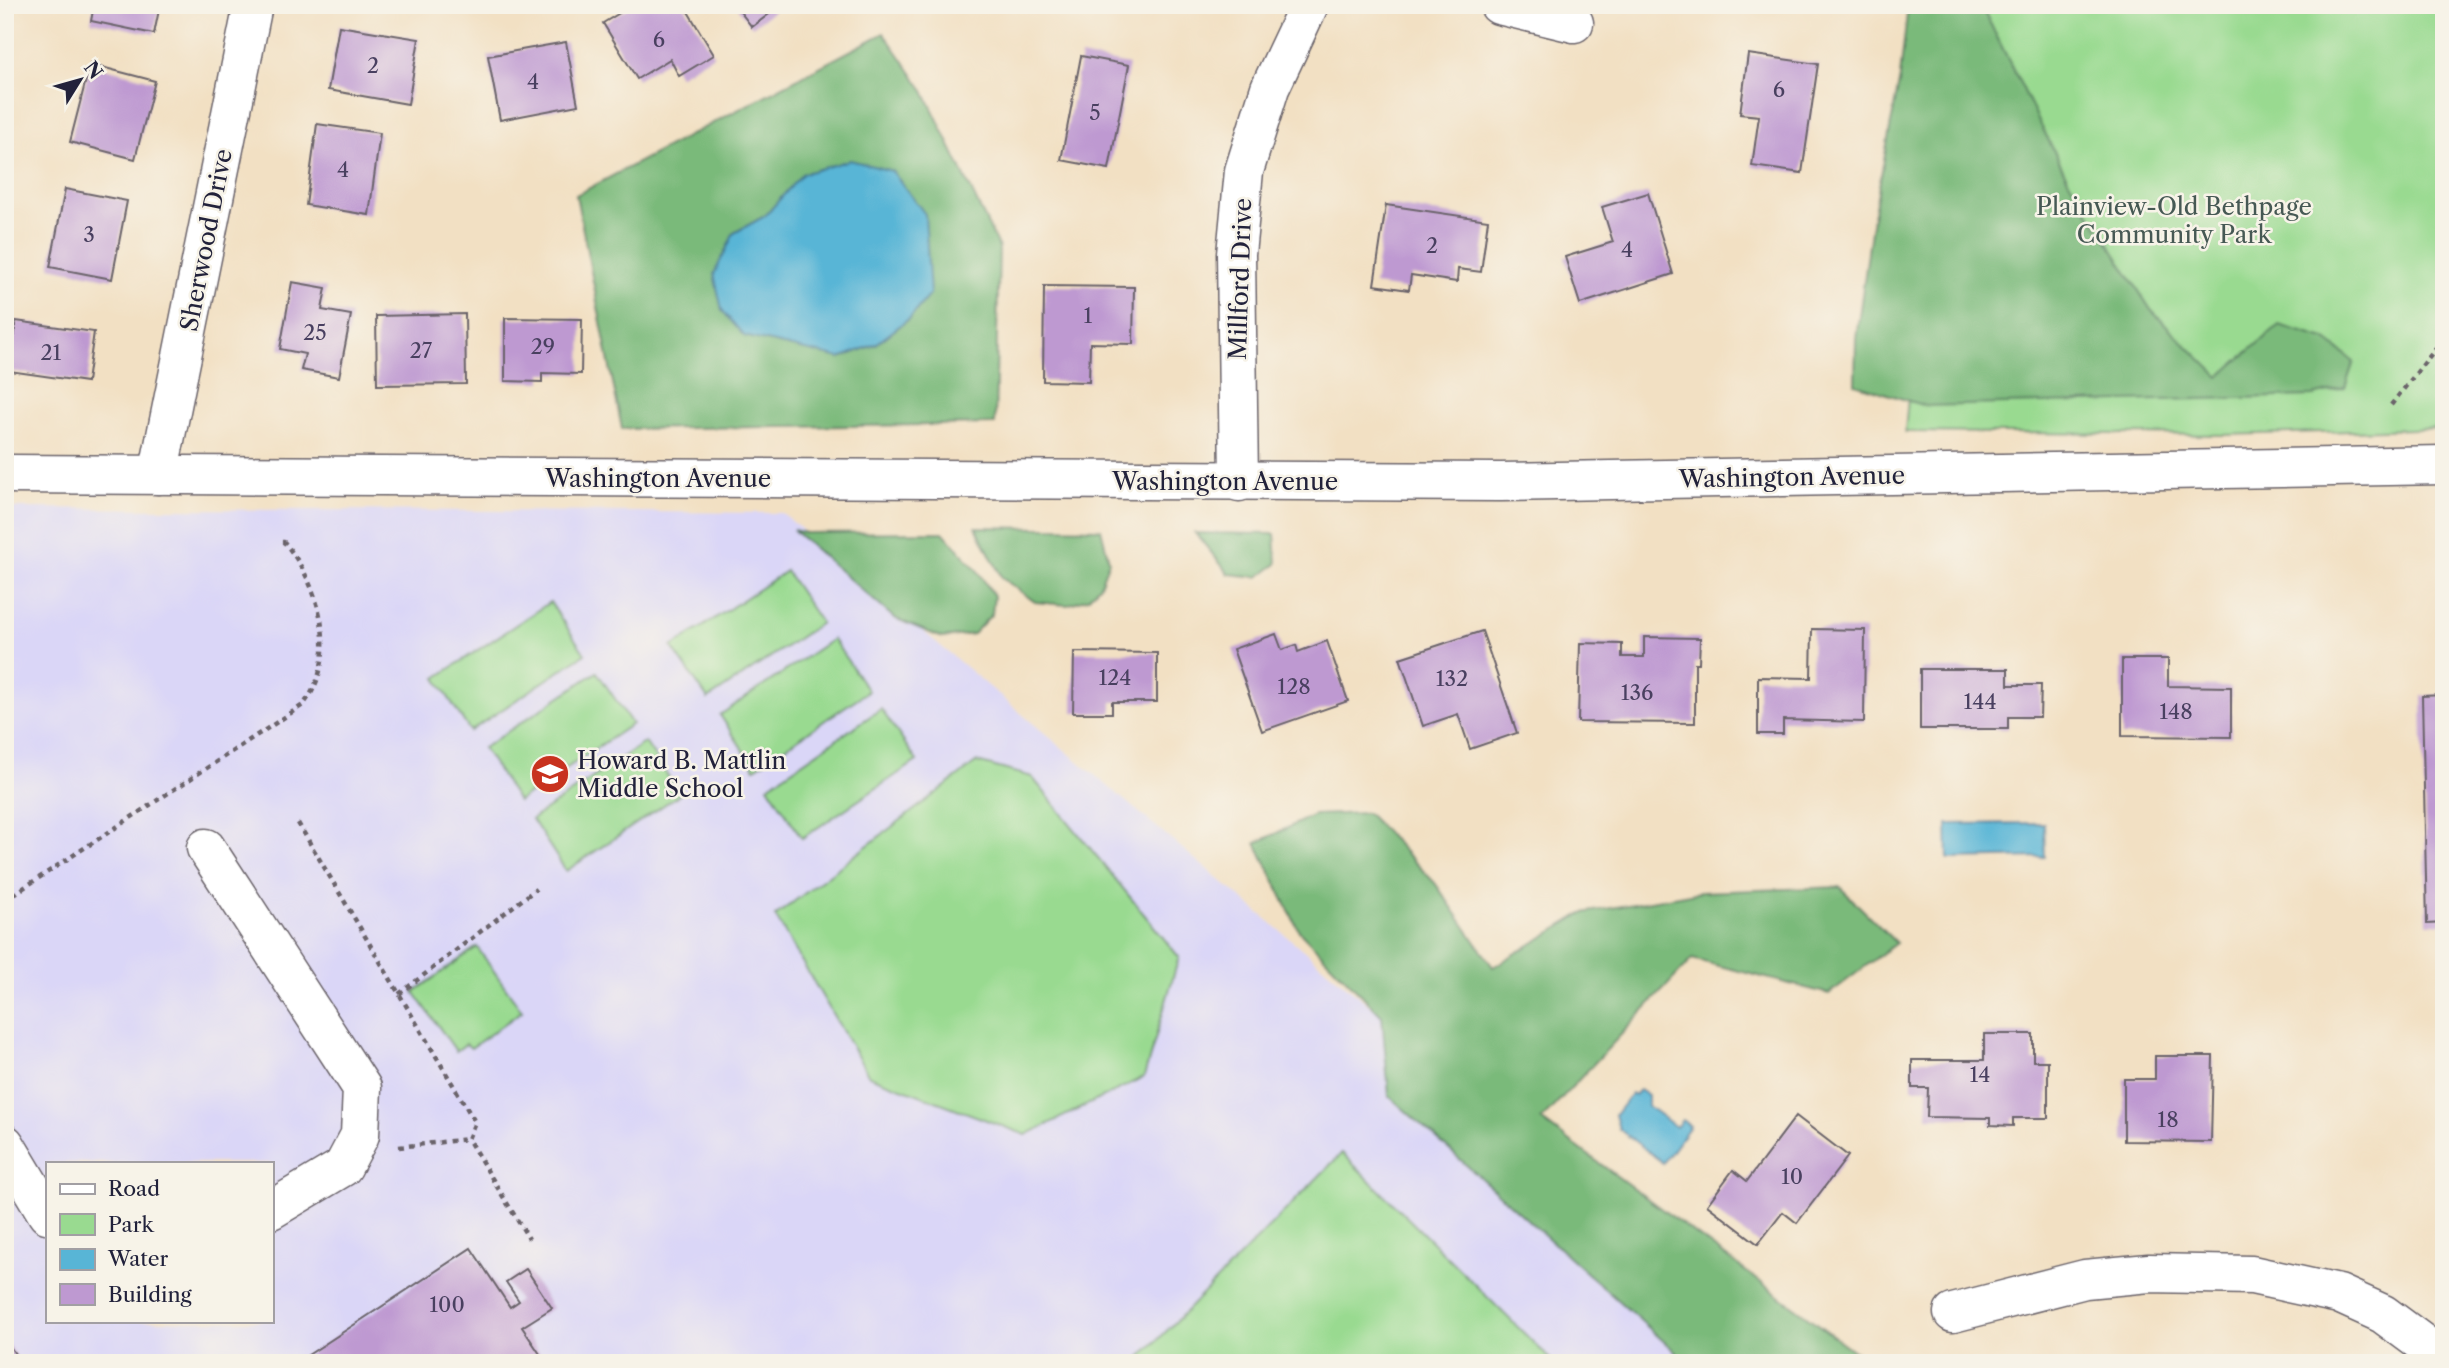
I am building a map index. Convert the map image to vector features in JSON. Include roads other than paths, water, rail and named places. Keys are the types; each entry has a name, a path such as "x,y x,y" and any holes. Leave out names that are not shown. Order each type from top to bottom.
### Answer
{"main road":[{"name":"Sherwood Drive","path":"158,475 253,5"},
{"name":"Millford Drive","path":"1239,482 1236,254 1244,171 1270,88 1309,5"},
{"path":"1499,5 1574,23"},
{"name":"Washington Avenue","path":"5,474 1500,482 2444,465"},
{"path":"206,848 362,1088 360,1135 343,1167 273,1209"},
{"path":"5,1144 46,1212"},
{"path":"1954,1313 2085,1279 2149,1273 2252,1275 2339,1294 2383,1314 2444,1362"}],"water":[{"path":"850,160 892,171 925,214 930,294 910,318 876,344 840,358 744,336 722,310 714,274 734,233 765,216 802,174"},
{"path":"2044,823 2045,857 1948,859 1947,824"},
{"path":"1639,1090 1648,1096 1648,1106 1676,1127 1682,1120 1690,1126 1663,1163 1619,1129 1615,1115 1632,1093 1635,1095"}],"place":[{"name":"Howard B. Mattlin Middle School","path":"550,774"}],"park label":[{"name":"Plainview-Old Bethpage Community Park","path":"2174,220"}]}
